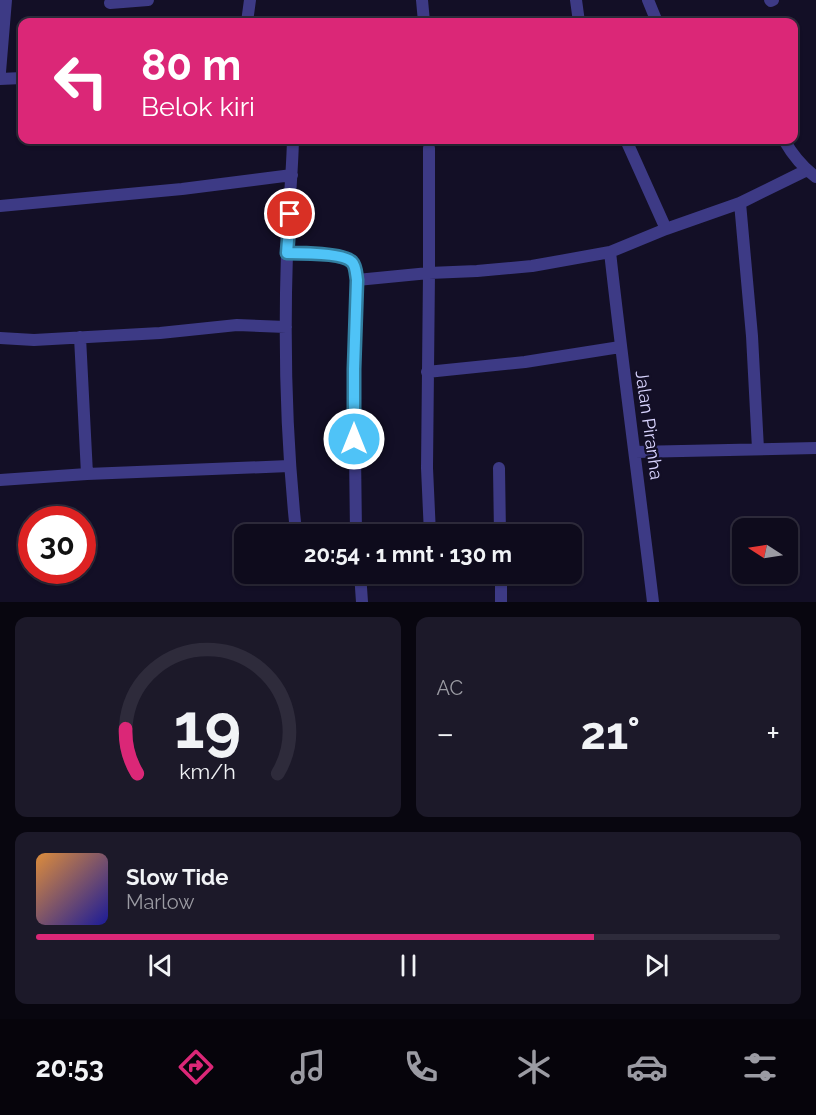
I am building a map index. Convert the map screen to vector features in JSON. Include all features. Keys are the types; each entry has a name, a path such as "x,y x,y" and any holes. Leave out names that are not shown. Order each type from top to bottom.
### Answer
{"street":[{"path":"0,72 6,0"},
{"path":"110,3 148,0"},
{"path":"248,18 250,0"},
{"path":"422,0 424,18"},
{"path":"576,0 578,18"},
{"path":"648,0 655,18"},
{"path":"0,79 18,78"},
{"path":"293,144 286,327 289,466 295,522"},
{"path":"628,144 666,229"},
{"path":"357,280 532,266 610,252 666,229 740,204 812,173 791,152 786,144"},
{"path":"429,148 427,468 430,524"},
{"path":"0,206 182,189 292,175"},
{"path":"740,204 752,336 758,449"},
{"name":"Jalan Piranha","path":"610,252 653,602"},
{"path":"287,253 344,256 353,262 356,268 354,369 356,524"},
{"path":"0,338 34,340 160,333 237,324 286,327"},
{"path":"80,337 87,474"},
{"path":"427,372 525,362 620,347"},
{"path":"635,452 816,448"},
{"path":"0,480 289,466"},
{"path":"499,468 500,524"},
{"path":"361,584 362,602"},
{"path":"501,584 501,602"}],"route":[{"path":"290,214 287,253 344,256 353,262 356,268 354,439"}]}
